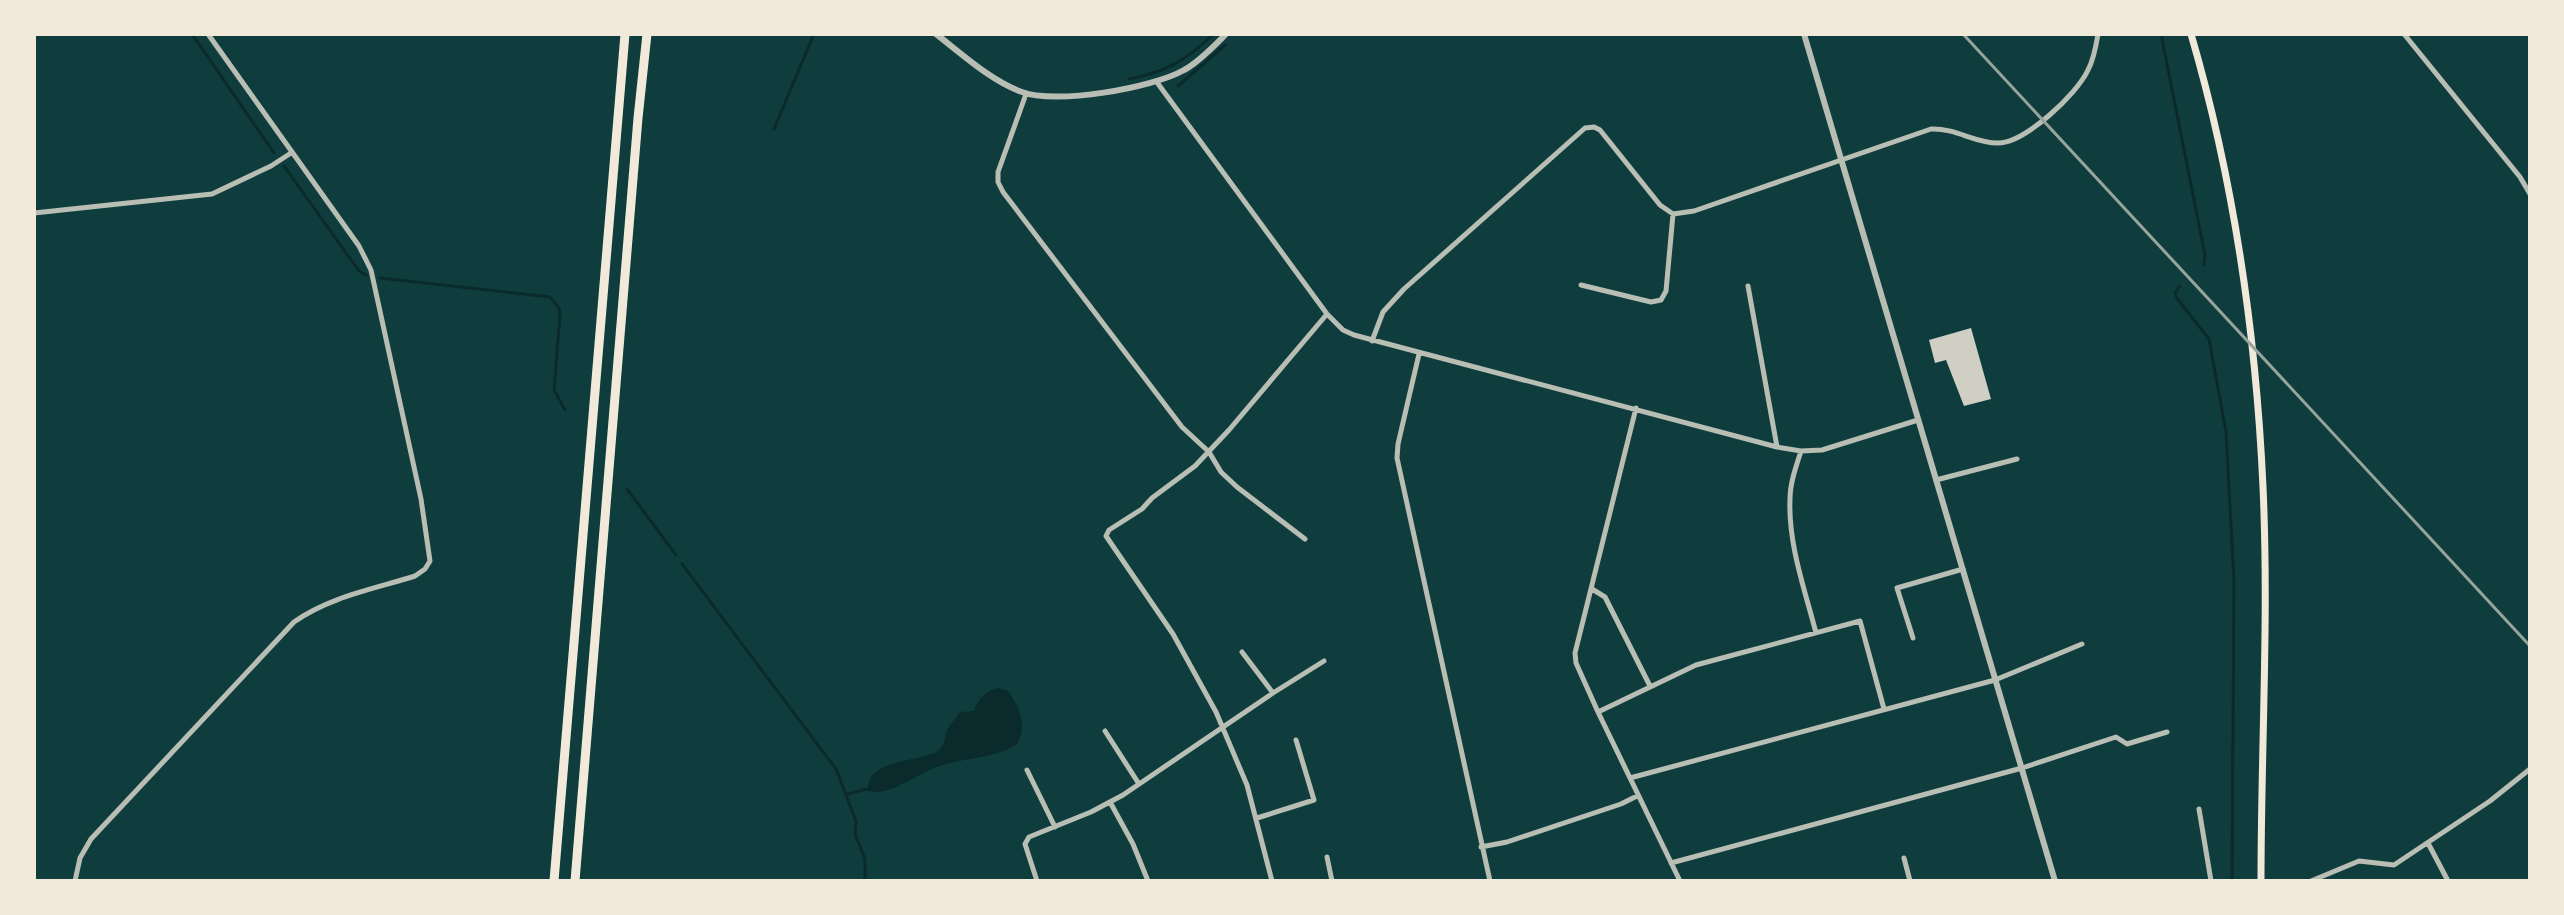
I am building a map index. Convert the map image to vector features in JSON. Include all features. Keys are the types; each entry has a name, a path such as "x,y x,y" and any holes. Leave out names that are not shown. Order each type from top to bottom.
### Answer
{"highway":[{"path":"554,881 625,34"},
{"path":"575,881 636,134 647,34"}],"main road":[{"path":"2191,34 2223,165 2245,289 2256,386 2264,559 2261,880"}],"street":[{"path":"75,881 80,858 91,839 294,622 332,602 415,576 430,561 421,499 371,270 359,246 289,154 208,34"},
{"path":"936,34 1011,88 1026,94 1062,97 1156,81 1184,70 1226,34"},
{"path":"1804,34 2055,881"},
{"path":"1372,341 1383,312 1404,289 1585,128 1600,130 1660,205 1673,214 1694,211 1931,129 1951,129 1974,139 1998,143 2027,134 2081,83 2092,62 2098,34"},
{"path":"2404,34 2512,166 2530,194"},
{"path":"1156,81 1327,314 1343,330 1419,354 1801,451 1822,450 1918,420"},
{"path":"1026,94 999,166 997,177 1000,187 1182,427 1209,452 1221,472 1237,487 1305,539"},
{"path":"34,213 212,194 289,154"},
{"path":"1581,285 1651,302 1661,300 1666,291 1673,214"},
{"path":"1748,286 1777,447"},
{"path":"1272,881 1244,777 1223,728 1187,656 1106,538 1109,530 1142,509 1209,452 1327,314"},
{"path":"1419,354 1397,458 1490,881"},
{"path":"1636,408 1575,653 1576,663 1598,712 1680,881"},
{"path":"1801,451 1790,500 1796,558 1816,633"},
{"path":"1936,480 2017,459"},
{"path":"1913,638 1897,588 1963,569"},
{"path":"1592,589 1605,597 1650,687"},
{"path":"1598,712 1696,665 1860,621 1884,709"},
{"path":"1630,778 1995,680 2082,644"},
{"path":"1242,652 1273,693"},
{"path":"1037,881 1025,841 1110,802 1139,785 1324,661"},
{"path":"1105,731 1139,785"},
{"path":"1671,863 2022,768 2116,737 2127,744 2167,732"},
{"path":"1257,818 1314,800 1296,740"},
{"path":"2311,881 2359,861 2394,865 2490,801 2530,769"},
{"path":"1027,770 1055,827"},
{"path":"1481,847 1507,842 1637,796"},
{"path":"1110,802 1133,844 1148,881"},
{"path":"2199,809 2211,881"},
{"path":"2428,843 2448,881"},
{"path":"1327,857 1332,881"},
{"path":"1904,858 1910,881"}],"water":[{"path":"999,688 1008,691 1019,710 1022,730 1017,744 997,753 942,765 885,791 868,791 870,780 876,772 939,750 948,728 960,712 974,711 983,696"}],"building":[{"path":"1971,328 1991,399 1964,406 1946,360 1935,363 1929,340"}],"waterway":[{"path":"192,34 274,153"},
{"path":"774,129 814,34"},
{"path":"1129,79 1175,64 1214,34"},
{"path":"2161,34 2205,255 2204,265"},
{"path":"1178,86 1225,45"},
{"path":"284,166 359,271 366,275"},
{"path":"380,278 550,297 559,308 560,315 554,390 565,410"},
{"path":"2180,286 2176,297 2209,339 2226,432 2234,581 2232,881"},
{"path":"627,489 676,555"},
{"path":"682,564 836,769 856,821 855,834 865,859 865,881"},
{"path":"848,794 867,789"}],"railway":[{"path":"1963,34 2530,646"}]}
